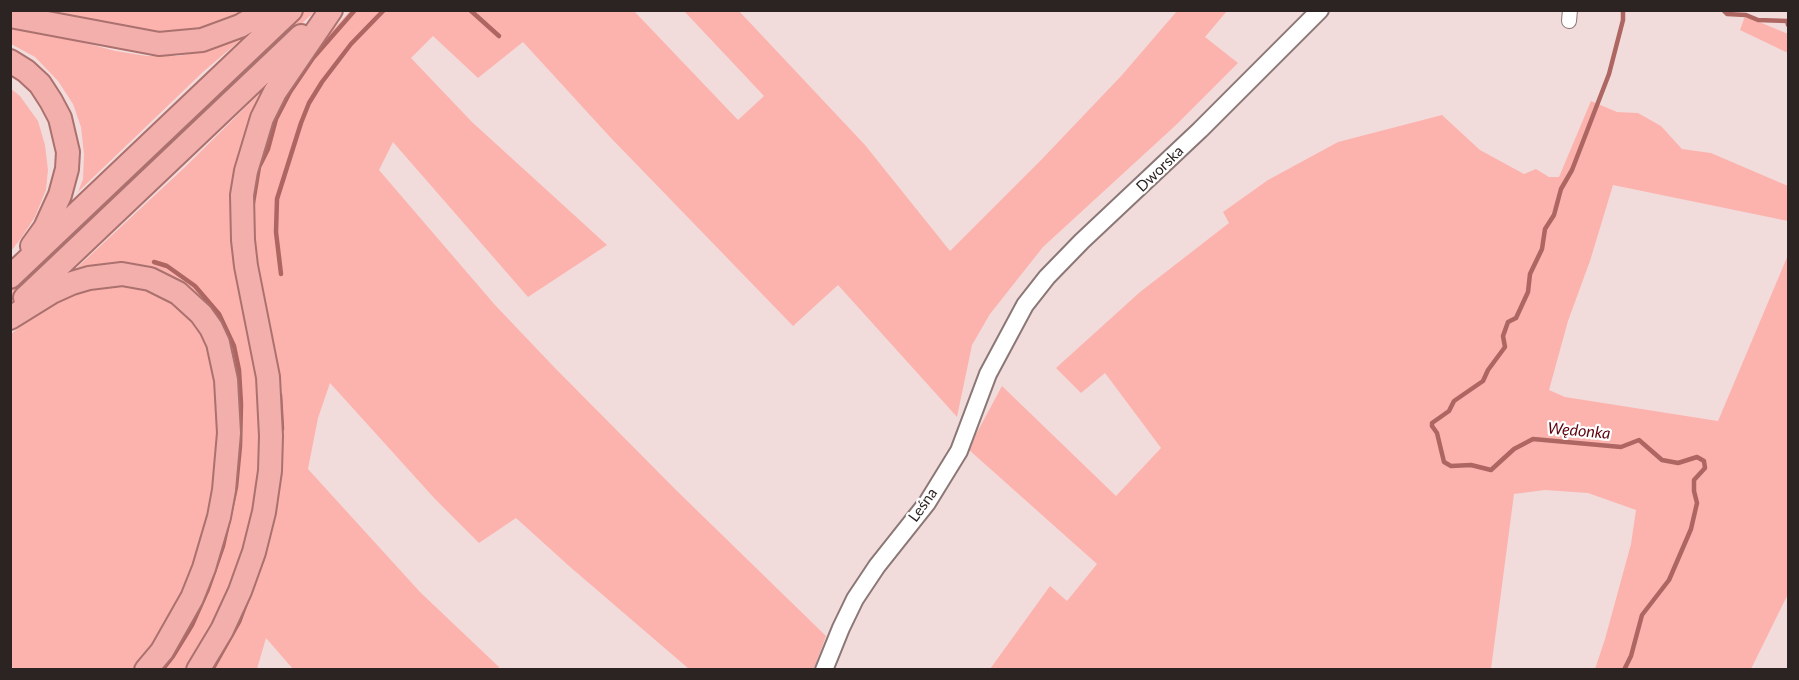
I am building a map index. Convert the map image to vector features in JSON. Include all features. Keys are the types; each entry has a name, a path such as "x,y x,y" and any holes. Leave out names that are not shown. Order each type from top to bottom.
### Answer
{"highway":[{"path":"10,16 159,44 202,40 240,26 268,10"},
{"path":"10,277 291,10"},
{"path":"10,312 237,98 326,10"},
{"path":"198,669 222,630 240,591 254,552 264,512 270,471 268,376 243,240 243,195 246,171 262,118 275,92 331,10"},
{"path":"10,61 40,84 51,100 66,136 68,152 64,184 45,228 10,270"},
{"path":"10,318 51,292 72,283 88,278 122,274 150,279 178,293 201,314 218,343 226,380 229,433 219,517 204,568 192,598 162,651 146,669"}],"street":[{"name":"Dworska","path":"1009,334 1025,305 1061,263 1200,130 1320,10"},
{"name":"Leśna","path":"824,669 855,599 876,566 927,502 958,451 988,374 1009,334"}],"shaded area":[{"path":"22,11 255,11 221,26 165,36"},
{"path":"303,11 315,11 11,301 11,288 158,152"},
{"path":"350,11 634,11 738,120 764,96 684,11 739,11 865,145 950,251 1122,75 1177,11 1227,11 1205,37 1238,63 1176,125 1043,247 990,314 972,345 957,417 838,285 793,326 610,137 523,42 478,78 433,36 411,58 472,122 607,245 528,297 393,142 379,170 495,305 555,368 826,636 814,669 689,669 516,518 479,543 435,499 330,383 318,418 308,469 420,592 499,667 497,670 293,669 266,638 257,669 207,670 264,550 256,272 251,187 276,106 327,36"},
{"path":"1745,16 1788,34 1788,53 1740,30"},
{"path":"10,24 116,51 147,56 177,56 203,52 243,38 204,71 78,192 83,179 84,154 81,127 73,104 58,81 35,57 11,44"},
{"path":"272,81 243,155 261,384 261,485 240,572 189,669 157,669 236,448 193,293 69,275 185,167"},
{"path":"11,89 20,96 38,121 45,145 48,170 46,190 35,217 11,251"},
{"path":"1591,101 1617,112 1638,113 1661,126 1682,149 1711,153 1788,186 1788,221 1613,185 1590,261 1568,321 1549,390 1565,397 1718,421 1788,255 1788,594 1751,669 1595,669 1631,544 1636,510 1588,493 1545,490 1514,494 1491,669 990,669 1050,586 1067,601 1097,564 968,449 1002,386 1116,496 1161,448 1105,373 1081,393 1056,368 1140,292 1229,223 1223,212 1268,180 1338,142 1442,115 1480,150 1524,174 1536,169 1549,177 1559,177"},
{"path":"100,283 155,288 198,320 219,375 217,493 184,600 136,669 15,670 11,666 11,334 47,305"}],"waterway":[{"path":"253,203 259,167 268,149 276,119 290,92 313,58 355,10"},
{"path":"281,274 276,232 277,199 301,123 309,103 322,82 351,44 384,10"},
{"path":"470,10 499,36"},
{"name":"Wędonka","path":"1623,10 1623,20 1609,74 1572,170 1561,189 1554,215 1545,229 1542,249 1530,274 1528,292 1516,318 1508,322 1503,336 1505,347 1483,381 1454,401 1449,411 1432,423 1432,426 1437,433 1444,462 1451,466 1471,465 1491,470 1514,449 1533,439 1621,447 1639,440 1662,460 1678,463 1697,457 1704,461 1705,468 1694,480 1697,503 1691,529 1669,580 1642,615 1631,656 1624,670"},
{"path":"1723,10 1727,14 1746,15 1758,20 1787,21 1788,25"},
{"path":"154,262 167,266 195,286 219,314 234,346 239,370 241,404 236,487 223,546 192,625 162,670"},
{"path":"280,395 282,429"},
{"path":"212,670 239,622 263,558"}]}
